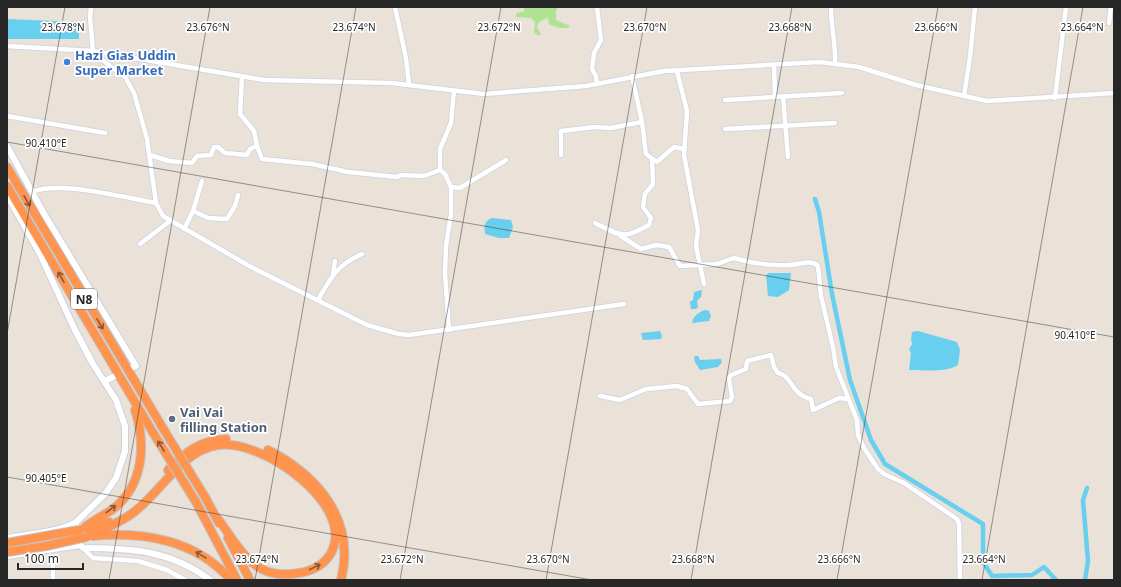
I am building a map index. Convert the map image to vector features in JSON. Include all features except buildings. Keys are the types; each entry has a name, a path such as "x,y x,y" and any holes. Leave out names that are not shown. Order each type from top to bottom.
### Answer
{"highway":[{"name":"N8","path":"7,167 218,520 250,580"},
{"name":"N8","path":"7,186 131,397 196,502 237,580"},
{"path":"79,530 113,508 127,493 138,474 142,457 142,440 131,397"},
{"path":"7,543 104,524 127,511 190,450 204,442 217,440 240,441 261,447 291,463 306,475 322,493 334,510 343,533 345,544 345,562 341,580"},
{"path":"86,537 135,512 179,467 195,454 219,445 231,445 262,452 290,470 303,481 323,504 330,516 335,531 334,546 324,562 316,568 303,573 276,575 264,571 252,563 218,520"},
{"path":"7,552 46,546 86,537 125,534 148,536 167,540 197,553 223,571 231,580"}],"main road":[{"path":"7,146 32,192 136,366 131,368"},
{"path":"7,194 39,252 75,330 121,412 125,426 125,451 116,478 111,487 75,522 58,529 7,538"},
{"path":"105,382 113,377"},
{"path":"75,522 81,546"},
{"path":"7,556 81,546 130,549 156,553 193,569 210,580"}],"street":[{"path":"91,7 90,17 92,51 125,77 134,92 150,156 158,210 170,221 250,267 367,325 399,334 409,335 624,304"},
{"path":"395,7 406,58 409,84"},
{"path":"597,7 601,40 594,53 592,69 596,76 597,84"},
{"path":"831,7 831,25 835,44 835,64"},
{"path":"964,96 970,57 974,7"},
{"path":"1056,98 1066,7"},
{"path":"1109,23 1111,7"},
{"path":"7,46 92,51 242,77 291,82 409,84 484,94 501,94 597,84 650,72 819,62 859,67 916,85 987,101 1056,98 1114,93"},
{"path":"774,65 775,97"},
{"path":"677,71 687,111 684,149 698,230 696,246 704,284"},
{"path":"632,76 642,122 646,154 652,160 657,162 674,147 684,149"},
{"path":"242,77 240,114 254,131 257,146 262,159 312,164 348,172 397,177 401,175 424,176 440,170"},
{"path":"440,170 440,149 451,123 454,91"},
{"path":"725,100 842,94"},
{"path":"783,96 788,157"},
{"path":"7,116 105,133"},
{"path":"561,155 561,131 595,127 611,128 642,122"},
{"path":"725,129 835,122"},
{"path":"150,156 169,161 192,163 197,156 211,155 214,147 218,147 225,153 247,155 250,149 257,146"},
{"path":"451,187 460,188 506,160"},
{"path":"621,236 636,232 649,225 651,218 643,207 645,194 653,184 652,160"},
{"path":"440,170 445,174 451,187 451,214 446,246 445,273 449,330"},
{"path":"184,229 193,211 202,181"},
{"path":"32,192 41,188 69,189 156,203"},
{"path":"193,211 208,218 227,219 235,206 238,195"},
{"path":"140,244 170,221"},
{"path":"595,223 621,236 641,249 656,245 669,247 680,266 718,264 734,258 744,263 760,265 790,265 808,262 818,266 821,296 836,367 857,420 858,435 878,469 884,474 904,483 957,519 959,523 960,580"},
{"path":"318,300 333,276 346,262 362,254"},
{"path":"333,276 335,261"},
{"path":"600,396 620,400 646,389 677,386 687,389 698,404 722,403 730,401 732,397 729,378 731,374 746,369 747,361 771,355 774,367 778,373 787,377 797,393 811,399 813,410 839,398 848,399"},
{"path":"81,546 93,558 138,561 167,570 185,580"},
{"path":"53,566 53,580"}],"green space":[{"path":"523,7 559,7 556,10 556,20 570,26 568,28 559,28 549,24 548,17 539,23 537,27 541,34 538,36 534,32 535,22 531,18 515,17 517,13 525,11"}],"water":[{"path":"7,19 79,22 79,39 7,39"},
{"path":"492,218 511,220 513,227 509,238 499,238 485,234 485,224"},
{"path":"769,273 791,273 789,290 778,297 768,296 766,275"},
{"path":"702,290 701,297 697,301 698,307 696,309 691,309 690,302 693,300 694,292"},
{"path":"705,310 709,311 711,316 709,321 692,323 697,315"},
{"path":"660,331 662,336 661,339 643,340 641,333"},
{"path":"918,331 957,342 960,350 958,365 953,368 941,370 909,370 911,353 909,349 912,344 912,332"},
{"path":"694,356 698,356 700,360 721,359 722,362 718,367 700,370 695,362"}],"waterway":[{"path":"815,199 819,212 832,294 850,380 871,440 885,464 983,524 983,562 992,576 1032,575 1044,567 1056,580"},
{"path":"1085,580 1088,561 1083,500 1087,488"}],"place":[{"name":"Hazi Gias Uddin Super Market","path":"67,62"},
{"name":"Vai Vai filling Station","path":"172,419"}]}
